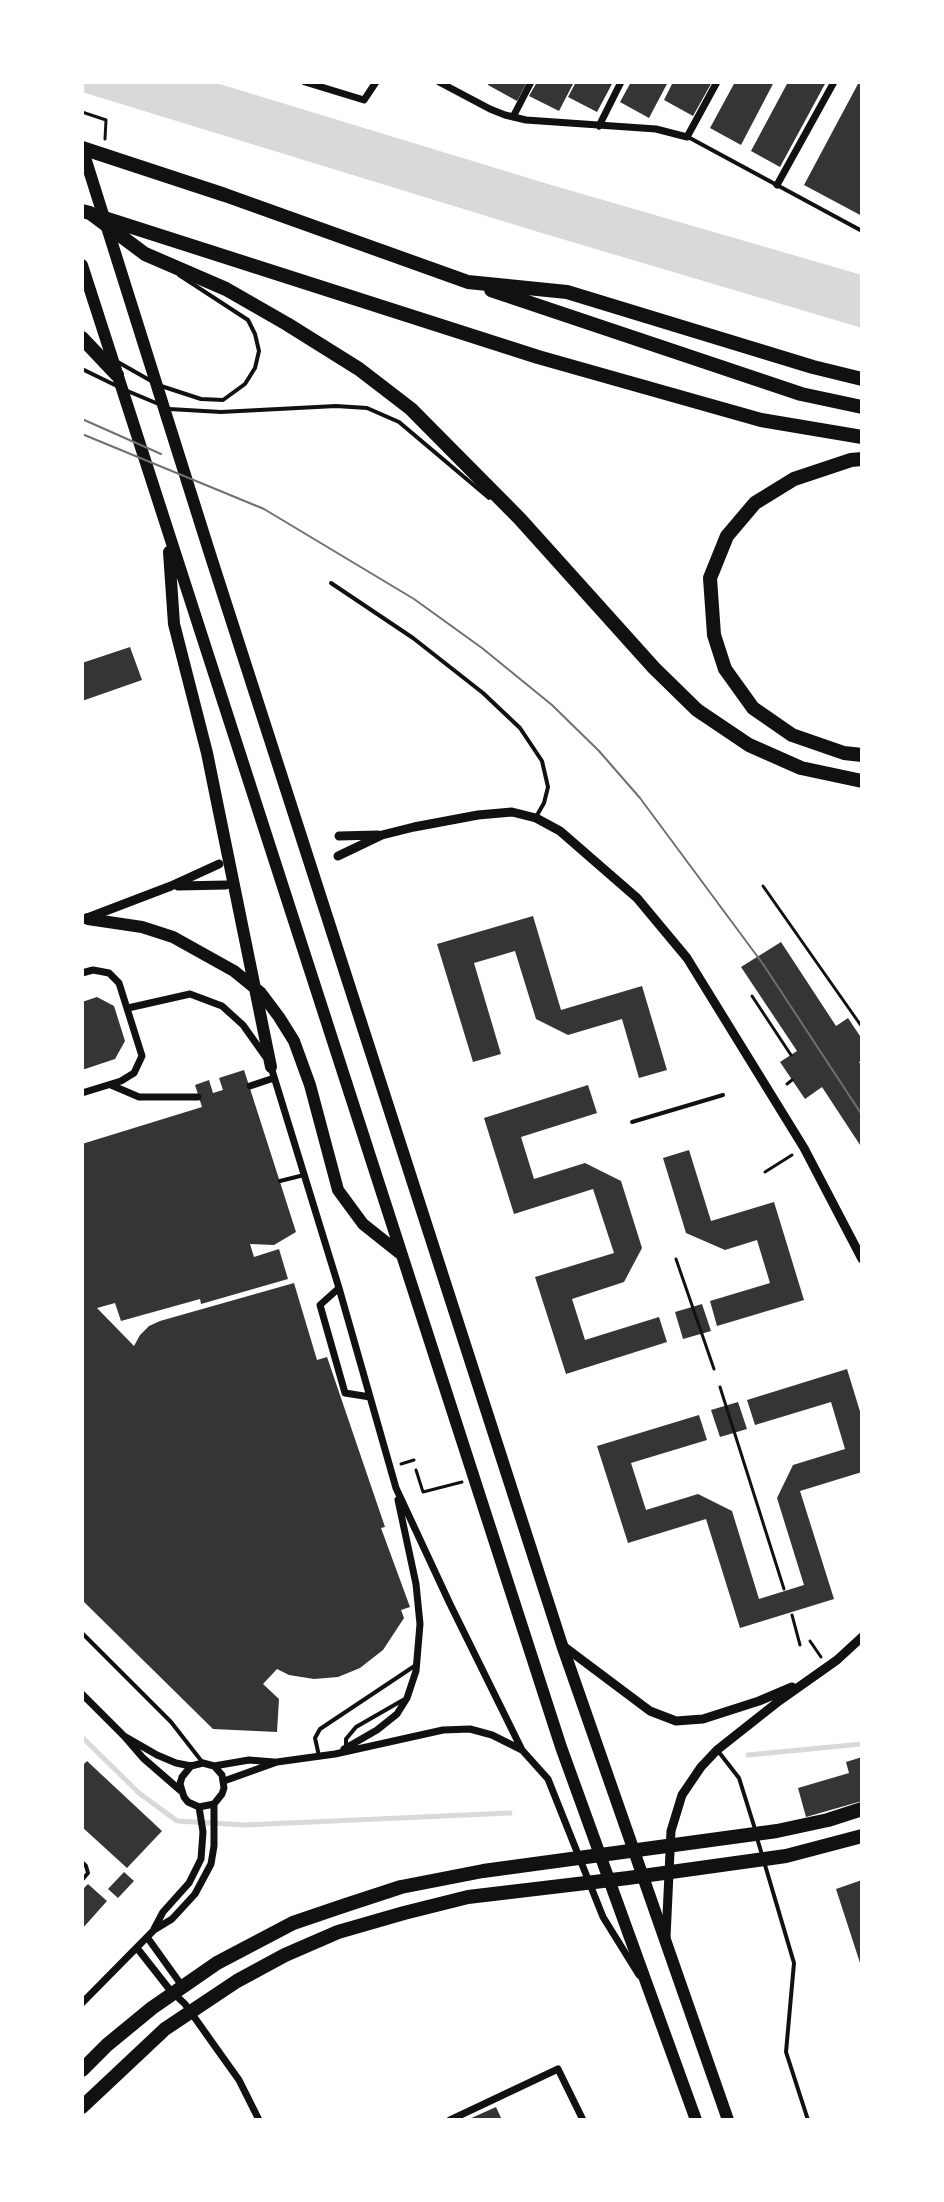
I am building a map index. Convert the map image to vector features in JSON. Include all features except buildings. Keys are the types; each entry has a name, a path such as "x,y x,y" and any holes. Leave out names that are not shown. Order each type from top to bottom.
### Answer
{"highway":[{"path":"82,148 240,200 561,315 787,389 862,407"},
{"path":"82,148 562,1645 728,2120"},
{"path":"86,212 145,254 226,289 287,324 359,369 411,409 520,519 654,668 697,710 749,745 801,768 862,781"},
{"path":"86,212 568,365 761,420 862,437"},
{"path":"82,265 561,1747 696,2120"},
{"path":"468,282 567,292 862,379"},
{"path":"82,341 117,375"},
{"path":"862,459 794,479 755,503 727,536 710,578 714,635 725,669 753,708 792,735 844,753 862,755"},
{"path":"168,532 174,624 207,753 273,1072"},
{"path":"85,919 142,927 173,937 234,971 261,993 294,1041 310,1085 338,1190 363,1224 402,1255"},
{"path":"82,2070 152,2008 217,1963 293,1923 346,1905 401,1887 483,1871 777,1831 862,1809"},
{"path":"82,2107 165,2029 237,1981 285,1955 338,1932 468,1897 786,1856 862,1836"}],"street":[{"path":"305,82 364,100 376,82"},
{"path":"439,82 490,109 526,120 656,129 687,137 717,82"},
{"path":"513,117 531,82"},
{"path":"599,126 621,82"},
{"path":"777,185 834,82"},
{"path":"338,856 382,835 478,815 512,812 536,818 560,831 637,898 687,958 804,1148 862,1259"},
{"path":"339,836 382,835"},
{"path":"85,919 219,864"},
{"path":"171,886 226,885"},
{"path":"82,973 93,970 109,973 119,983 142,1056 134,1073 121,1081 82,1093"},
{"path":"128,1008 190,994 222,1006 251,1035 273,1072 396,1488 416,1584 420,1624 416,1665 407,1698 397,1714 377,1730 335,1754"},
{"path":"250,1086 273,1072"},
{"path":"110,1085 139,1097 198,1097"},
{"path":"339,1288 320,1305 328,1334 345,1393 370,1397"},
{"path":"396,1488 522,1750 548,1779 603,1917 647,1987"},
{"path":"666,1941 671,1831 682,1795 717,1750 828,1667 862,1637"},
{"path":"562,1645 650,1711 676,1721 703,1719 810,1680"},
{"path":"82,1694 143,1758 181,1791 188,1802 199,1807 214,1804 222,1794 224,1781 214,1766"},
{"path":"224,1781 277,1762 335,1754 443,1730 470,1729 492,1735 522,1750"},
{"path":"124,1736 157,1755 191,1766 249,1760 277,1762"},
{"path":"181,1791 182,1777 191,1766"},
{"path":"82,2003 154,1930 172,1919 195,1894 211,1864 214,1804"},
{"path":"154,1930 163,1912 189,1883 201,1859 203,1846 199,1807"},
{"path":"147,1937 180,1983 185,2004"},
{"path":"137,1948 185,2004 239,2080 259,2120"},
{"path":"450,2120 558,2069 583,2120"}],"lane":[{"path":"687,137 862,231"},
{"path":"82,341 159,385 201,399 223,400 245,384 255,368 259,351 248,320 145,254"},
{"path":"82,369 171,410 221,412 336,406 367,408 399,422 502,508 520,519"},
{"path":"331,583 413,638 483,693 520,728 542,761 548,787 536,818"},
{"path":"632,1122 723,1095"},
{"path":"280,1181 304,1175"},
{"path":"82,1633 171,1722 203,1763"},
{"path":"319,1756 315,1738 320,1729 416,1665"},
{"path":"346,1747 346,1739 356,1727 407,1698"},
{"path":"717,1750 739,1778 794,1963 786,2052 808,2120"},
{"path":"82,1862 88,1873 82,1880"}],"path":[{"path":"82,112 106,120 104,155"},
{"path":"763,886 862,1027"},
{"path":"752,996 791,1055"},
{"path":"787,1084 792,1080"},
{"path":"765,1172 804,1148"},
{"path":"676,1259 714,1369"},
{"path":"720,1387 784,1589"},
{"path":"416,1470 423,1492 474,1479"},
{"path":"792,1615 800,1645"},
{"path":"810,1641 828,1667"}],"shaded area":[{"path":"82,82 213,82 862,275 862,328 82,92"}],"waterway":[{"path":"82,1737 139,1793 177,1821 245,1825 510,1813"},
{"path":"748,1755 862,1744"}],"tram line":[{"path":"82,419 161,454"},
{"path":"82,434 264,509 414,599 482,648 552,705 599,751 640,798 763,964 862,1115"}]}
